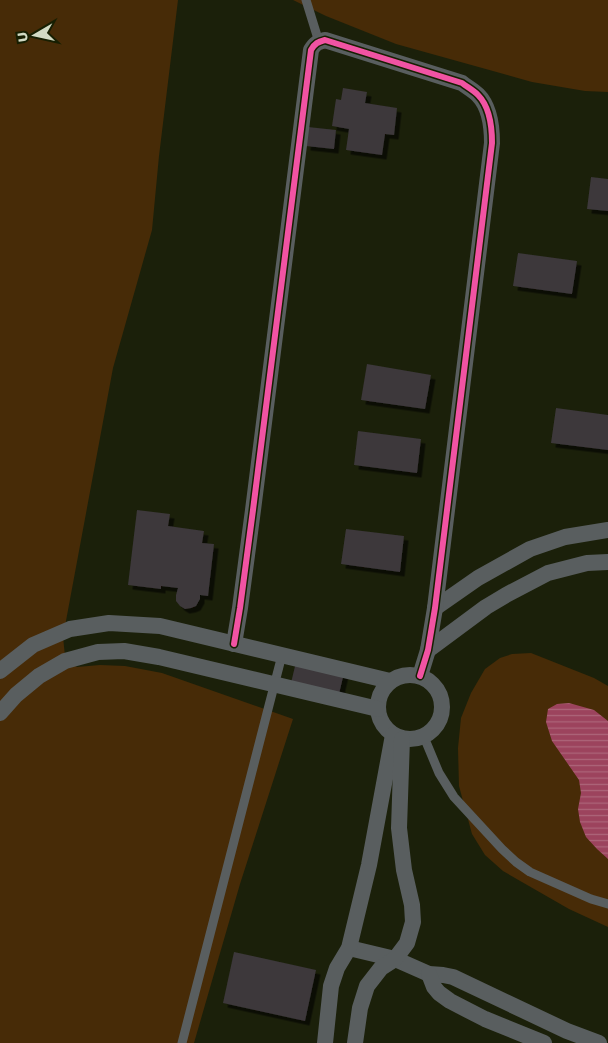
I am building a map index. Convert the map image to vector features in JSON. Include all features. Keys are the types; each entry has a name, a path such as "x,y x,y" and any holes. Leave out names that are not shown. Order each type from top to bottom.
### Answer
{"street":[{"path":"234,644 252,520 311,50 314,44 325,40 462,83 479,95 486,106 492,124 491,153 435,608 428,650 420,676"},
{"path":"435,608 478,578 530,549 565,537 608,530"},
{"path":"428,650 486,607 548,574 587,563 608,562"},
{"path":"0,671 33,645 70,629 108,622 160,626 390,681"},
{"path":"0,713 16,695 39,676 65,661 98,652 124,651 159,657 378,709"},
{"path":"409,674 420,676 437,689 442,699 440,721 424,737 413,740 397,737 385,728 380,719 378,699 390,681 399,676 409,674"},
{"path":"324,1043 331,986 337,968 349,948 397,737"},
{"path":"355,1043 360,1008 367,986 381,968 395,959 407,943 413,922 412,905 404,870 399,828 397,737"},
{"path":"349,948 395,959 429,974 453,977 567,1031 599,1043"},
{"path":"429,974 434,987 450,1001 485,1019 544,1043"}],"lane":[{"path":"306,0 318,42"},
{"path":"182,1043 282,656"},
{"path":"424,737 439,773 454,797 516,862 539,876 591,899 608,904"}],"shaded area":[{"path":"0,0 178,0 152,230 113,368 63,637 65,656 77,667 100,665 125,666 162,673 293,719 240,884 194,1043 0,1043"},
{"path":"293,0 608,0 608,92 585,91 532,82 396,44 326,16"},
{"path":"531,653 594,678 608,686 608,927 569,909 503,871 485,855 472,834 459,786 458,748 461,718 471,693 485,669 500,658 512,654"},
{"path":"569,703 594,710 608,721 608,859 586,837 580,822 578,809 581,793 579,780 552,741 546,722 548,709 557,704"}],"building":[{"path":"343,88 367,92 365,103 397,108 394,135 385,134 382,155 346,150 349,129 332,126 336,99 341,100"},
{"path":"308,127 336,130 334,149 306,146"},
{"path":"591,177 608,179 608,211 587,209"},
{"path":"518,253 577,261 572,294 513,286"},
{"path":"367,364 431,375 425,409 361,400"},
{"path":"556,408 608,415 608,450 551,443"},
{"path":"358,431 421,439 417,473 354,465"},
{"path":"137,510 170,514 168,526 204,531 202,543 214,544 208,596 200,595 196,606 185,609 180,606 176,601 178,588 161,586 161,589 128,585"},
{"path":"346,529 404,536 400,572 341,564"},
{"path":"296,662 344,673 339,694 291,683"},
{"path":"234,952 316,970 305,1021 223,1003"}],"cycle path":[{"path":"234,644 253,510 311,50 317,43 325,40 462,83 482,100 488,111 491,124 492,143 435,608 428,650 420,676"}]}
